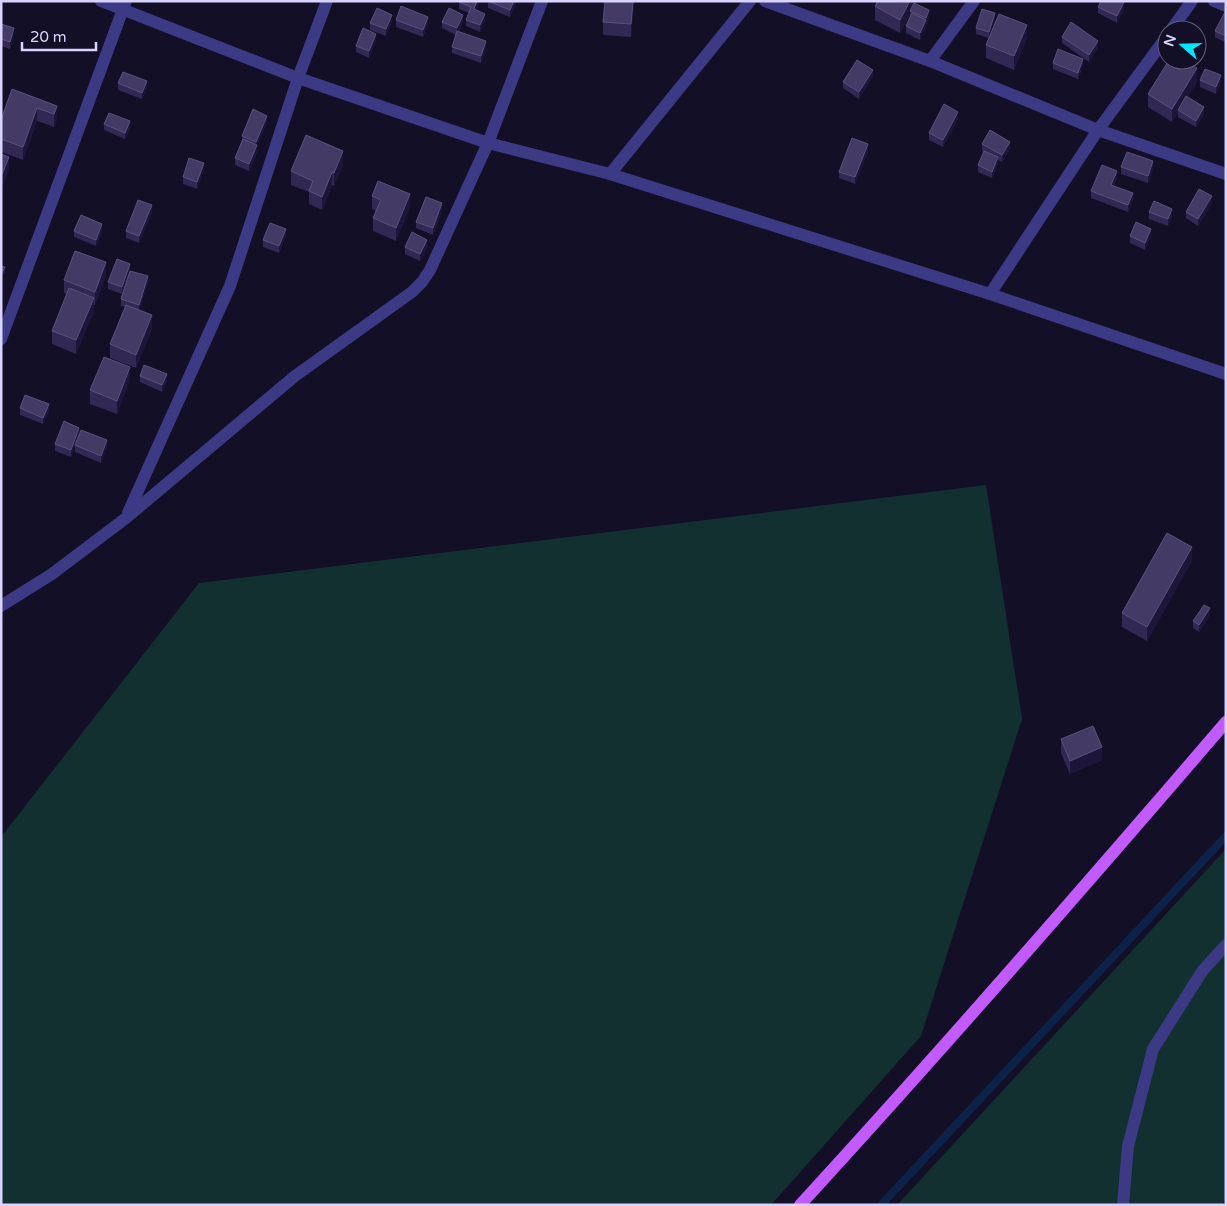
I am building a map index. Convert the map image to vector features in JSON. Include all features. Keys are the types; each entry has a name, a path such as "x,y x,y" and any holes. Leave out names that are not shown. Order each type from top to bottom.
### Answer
{"main road":[{"path":"800,1205 1062,911 1226,722"}],"street":[{"path":"101,1 125,6 298,78 488,143 610,174 990,294 1226,374"},
{"path":"126,518 230,286 298,78 327,1"},
{"path":"1,606 52,574 126,518 295,376 412,292 422,282 430,270 488,143 542,1"},
{"path":"610,174 750,1"},
{"path":"765,1 930,60 1098,130 1226,174"},
{"path":"930,60 974,1"},
{"path":"1178,20 1192,1"},
{"path":"1214,1 1226,6"},
{"path":"1,339 125,6"},
{"path":"990,294 1098,130 1157,50"},
{"path":"1123,1205 1128,1146 1153,1050 1203,970 1226,945"}],"green space":[{"path":"986,485 1022,719 921,1036 771,1205 1,1205 1,837 199,583"},
{"path":"1226,849 1226,1197 1222,1205 897,1205"}],"building":[{"path":"459,1 477,1 474,9 485,14 480,25 466,20 471,7"},
{"path":"488,1 514,1 510,10"},
{"path":"605,1 633,1 631,24 603,22"},
{"path":"878,1 910,1 900,20 875,6"},
{"path":"1101,1 1124,2 1117,16 1098,7"},
{"path":"914,3 929,10 926,18 910,11"},
{"path":"401,6 428,17 423,30 396,20"},
{"path":"377,8 392,15 386,29 370,23"},
{"path":"449,8 463,15 457,28 442,22"},
{"path":"982,9 995,13 989,32 976,28"},
{"path":"1226,10 1226,36 1215,31"},
{"path":"912,13 926,20 920,33 906,26"},
{"path":"999,14 1027,25 1014,56 986,45"},
{"path":"1071,22 1098,41 1089,55 1062,37"},
{"path":"1,24 14,28 10,42 1,39"},
{"path":"363,28 376,34 369,51 356,46"},
{"path":"457,31 486,41 481,56 452,47"},
{"path":"1058,49 1083,59 1078,73 1053,63"},
{"path":"857,60 873,70 859,92 843,82"},
{"path":"1163,70 1196,70 1172,109 1148,94"},
{"path":"1205,70 1221,75 1216,87 1200,80"},
{"path":"123,72 147,81 142,93 118,83"},
{"path":"12,89 57,106 54,114 37,108 23,147 1,139 1,120"},
{"path":"1186,96 1204,107 1196,121 1178,110"},
{"path":"944,104 958,112 943,140 929,133"},
{"path":"253,109 267,116 256,142 242,136"},
{"path":"109,113 130,121 125,133 104,124"},
{"path":"990,130 1010,142 1002,155 982,144"},
{"path":"306,135 343,151 322,197 309,191 313,181 291,171"},
{"path":"852,138 868,144 855,177 839,172"},
{"path":"243,139 257,145 249,164 235,158"},
{"path":"984,151 998,157 992,172 978,165"},
{"path":"1127,152 1153,161 1148,176 1121,167"},
{"path":"1,154 9,157 1,177"},
{"path":"189,158 204,163 197,182 183,177"},
{"path":"1102,165 1117,171 1111,185 1133,193 1128,205 1091,191"},
{"path":"378,181 410,194 396,228 373,218 381,200 372,196"},
{"path":"1199,189 1212,196 1198,219 1186,212"},
{"path":"426,197 442,203 433,228 416,222"},
{"path":"138,200 152,205 139,236 126,231"},
{"path":"1154,201 1172,209 1168,219 1149,212"},
{"path":"81,215 102,224 96,240 74,231"},
{"path":"1136,222 1151,229 1145,243 1130,236"},
{"path":"270,223 286,229 279,246 263,240"},
{"path":"412,232 427,240 420,254 405,247"},
{"path":"75,251 106,262 95,292 64,280"},
{"path":"117,259 130,264 122,287 108,282"},
{"path":"1,266 5,267 1,275"},
{"path":"130,271 148,276 139,305 121,299"},
{"path":"69,288 94,298 76,340 52,331"},
{"path":"126,305 152,315 136,355 110,344"},
{"path":"104,357 130,367 117,401 90,390"},
{"path":"144,365 167,374 162,385 140,376"},
{"path":"25,395 49,404 43,418 20,408"},
{"path":"64,421 79,428 71,450 55,444"},
{"path":"81,430 107,440 101,456 75,445"},
{"path":"1167,533 1192,547 1147,627 1122,613"},
{"path":"1204,605 1210,608 1199,625 1193,621"},
{"path":"1093,726 1102,747 1070,761 1061,739"}],"waterway":[{"path":"881,1205 1226,836"}]}
